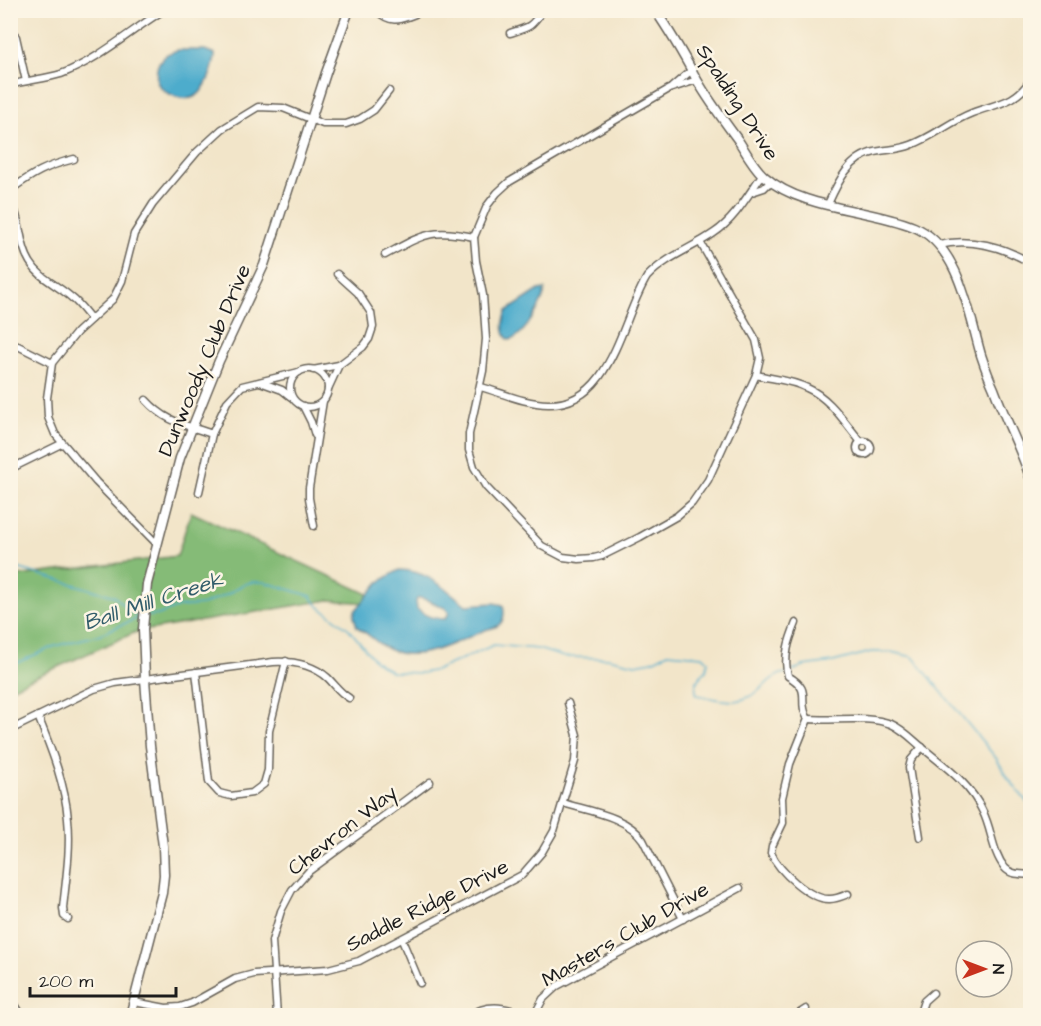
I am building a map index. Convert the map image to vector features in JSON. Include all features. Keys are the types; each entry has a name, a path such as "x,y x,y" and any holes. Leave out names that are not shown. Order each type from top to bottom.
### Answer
{"street":[{"path":"10,85 60,74 75,67 96,56 164,10"},
{"name":"Dunwoody Club Drive","path":"130,1016 162,894 164,875 163,846 150,746 145,679 144,607 157,544 180,458 264,265 326,73 349,10"},
{"path":"376,10 386,19 398,22 415,14"},
{"path":"510,33 528,28 537,21 543,10"},
{"name":"Spalding Drive","path":"655,10 676,40 698,80 762,175 770,182 797,197 915,227 939,245 962,284 985,367 1030,477"},
{"path":"10,26 16,37 26,81"},
{"path":"693,69 669,89 509,182 487,206 474,237 486,320 481,387 468,442 471,459 477,475 542,546 563,557 587,560 602,556 677,516 692,503 708,480 756,375 760,358 756,340 700,242"},
{"path":"669,89 698,80"},
{"path":"828,204 842,176 858,159 874,152 911,145 956,119 1011,100 1020,94 1030,80"},
{"path":"157,544 61,444 55,434 48,417 47,398 52,363 66,344 91,319 107,307 118,290 134,234 146,214 208,141 237,119 258,107 283,108 311,120 336,125 360,119 374,110 389,91"},
{"path":"10,190 35,172 74,159"},
{"path":"481,387 546,404 565,402 584,394 604,371 647,277 659,266 722,228 752,192 762,175"},
{"path":"752,192 764,188 770,182"},
{"path":"10,200 18,214 24,248 30,263 50,284 74,299 91,319"},
{"path":"386,255 418,237 432,233 450,232 474,237"},
{"path":"939,245 963,243 992,246 1010,251 1030,263"},
{"path":"199,492 212,434 227,402 242,386 339,365 363,347 369,339 373,327 371,314 358,293 337,274"},
{"path":"10,345 18,346 52,363"},
{"path":"314,526 309,498 316,438 324,400 339,365"},
{"path":"313,370 323,375 328,389"},
{"path":"292,397 290,383 299,372"},
{"path":"756,375 798,384 815,392 828,403 861,442"},
{"path":"260,382 282,390 303,406 316,438"},
{"path":"146,400 168,420 212,434"},
{"path":"303,406 314,407 324,400"},
{"path":"10,468 61,444"},
{"path":"796,623 786,647 787,673 802,688 808,719 790,764 782,798 783,823 771,853 790,879 813,895 828,899 848,894"},
{"path":"196,672 208,782 219,793 231,796 245,795 258,789 267,777 269,731 286,661"},
{"path":"10,730 94,689 115,683 286,661 303,664 317,671 349,698"},
{"name":"Saddle Ridge Drive","path":"134,1002 166,1008 180,1007 192,1003 235,979 254,974 346,965 377,953 522,875 549,842 577,750 577,735 568,703"},
{"path":"38,716 59,772 66,802 69,832 63,908 64,916 68,919"},
{"path":"808,719 884,722 901,729 952,773 976,799 987,820 995,850 1006,869 1014,874 1030,874"},
{"path":"920,837 909,768 911,760 922,747"},
{"name":"Chevron Way","path":"277,1016 272,941 275,926 286,900 300,880 430,782"},
{"path":"562,803 622,822 635,830 643,840 684,919"},
{"name":"Masters Club Drive","path":"532,1016 543,999 557,986 740,888"},
{"path":"402,940 420,982"},
{"path":"919,1016 924,1001 933,993"},
{"path":"10,997 22,1016"},
{"path":"469,1016 484,1008 498,1007 532,1016"},
{"path":"795,1016 806,1009"}],"green space":[{"path":"191,512 392,605 329,600 136,632 11,688 10,577 177,556"}],"water":[{"path":"178,50 205,50 215,54 212,71 206,83 200,93 191,98 175,96 158,84 156,72 159,62"},
{"path":"545,289 541,303 532,319 520,334 509,340 503,327 507,311 539,290"},
{"path":"399,570 418,573 436,582 466,605 494,603 503,605 502,622 497,626 426,653 400,653 384,647 357,627 355,611 379,582","holes":["421,598 445,608 449,613 445,619 430,617 417,609 416,601"]}],"waterway":[{"path":"10,566 114,596 137,617"},
{"name":"Ball Mill Creek","path":"147,616 158,615 178,607 202,605 242,585 264,582 311,596 317,605 349,629 375,661 392,672 422,673 437,670 494,645 538,649 564,657 608,658 635,664 652,661 668,653 703,656 708,661 706,671 696,684 697,695 725,701 749,697 774,677 785,673"},
{"name":"Ball Mill Creek","path":"10,666 55,646 98,635 140,617"},
{"name":"Ball Mill Creek","path":"790,672 803,666 833,662 871,652 891,652 913,657 996,758 1030,806"}]}
